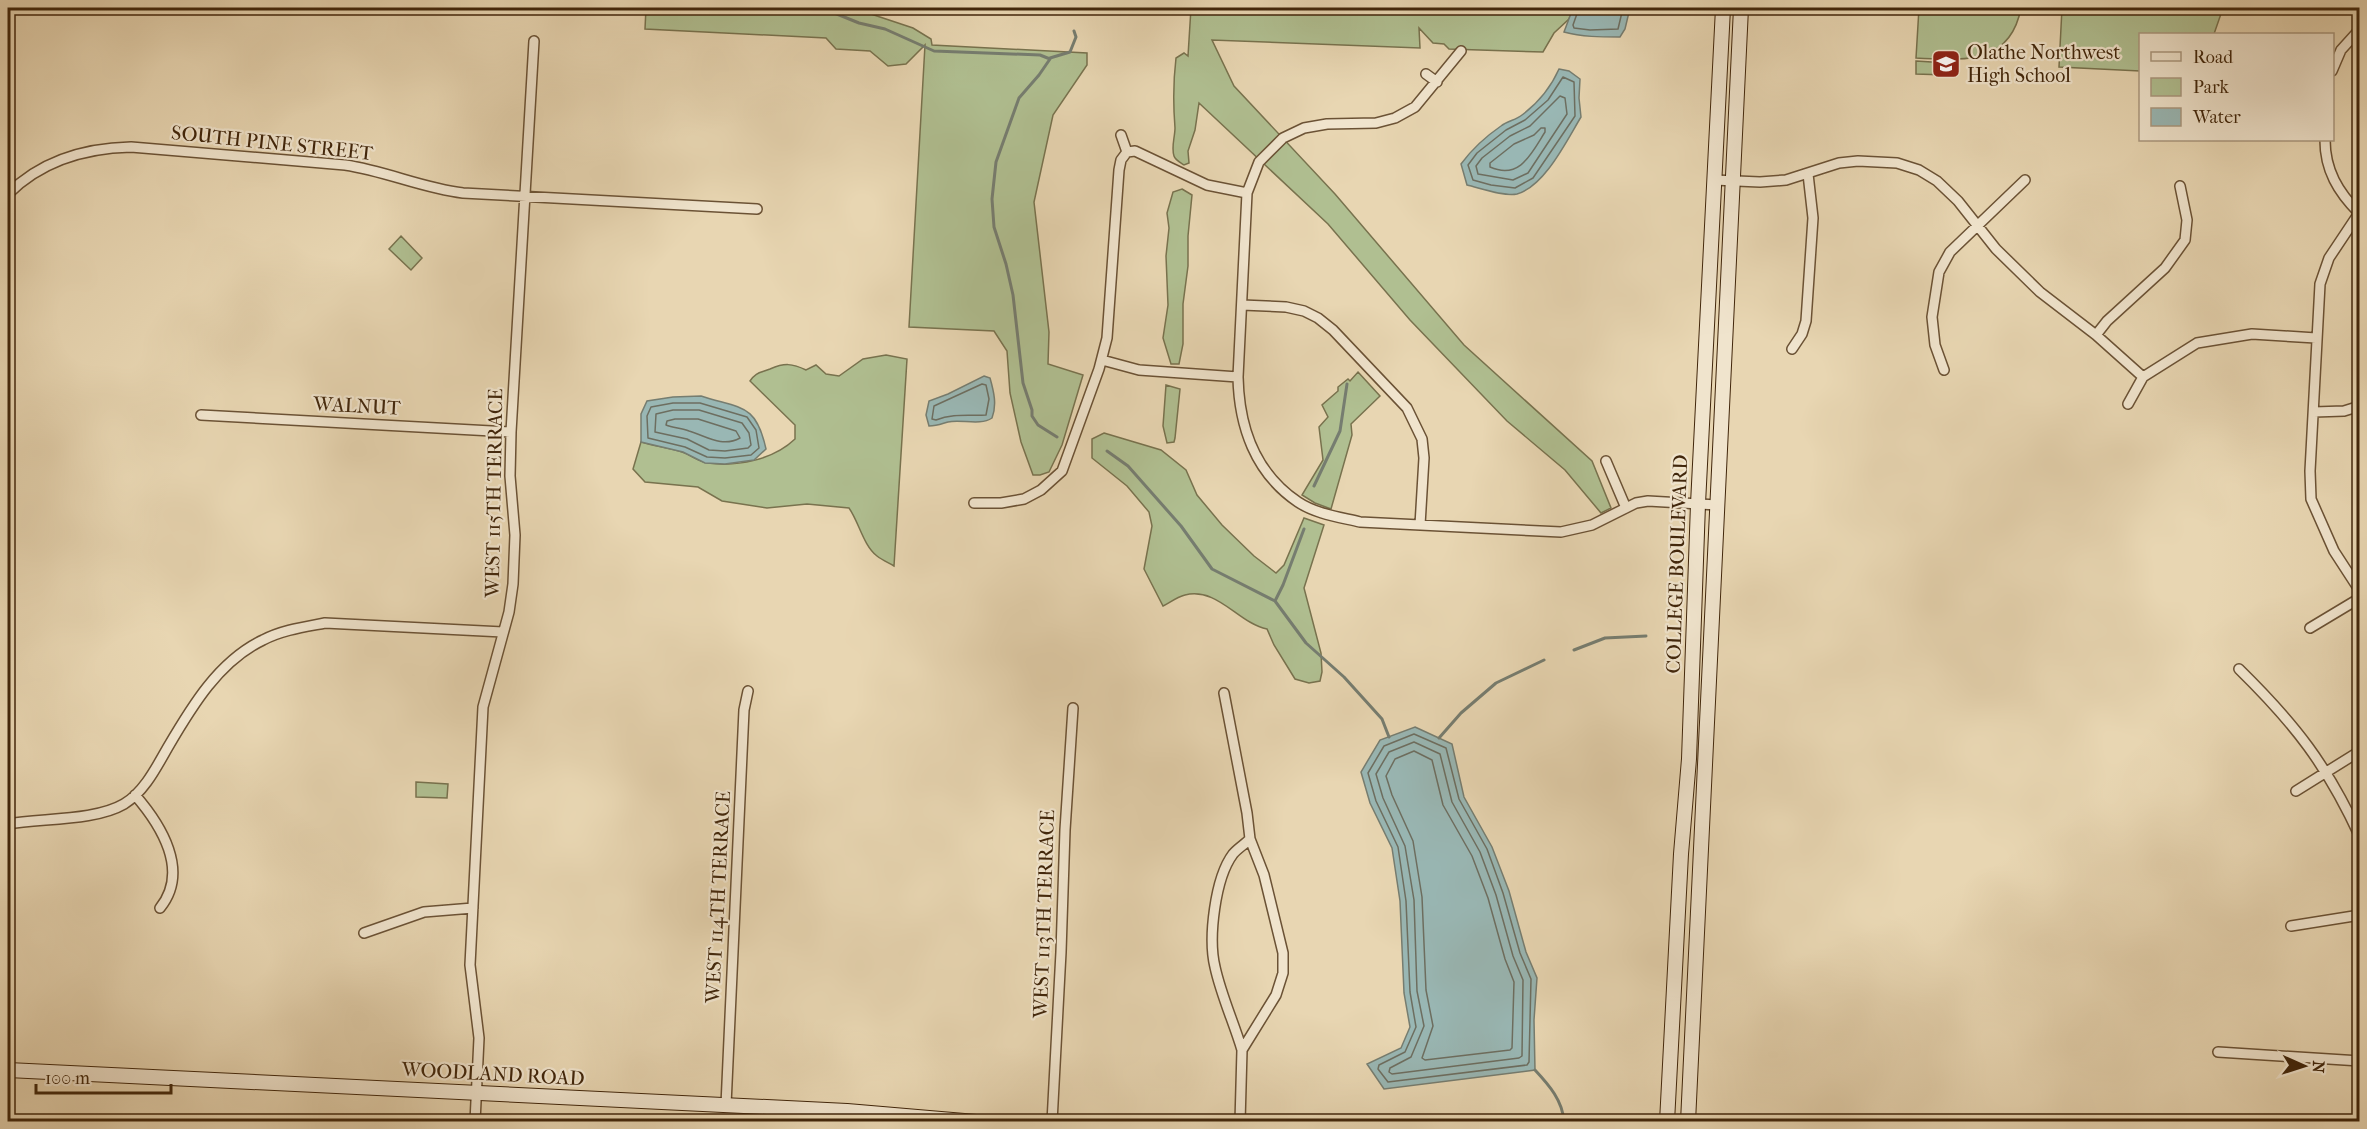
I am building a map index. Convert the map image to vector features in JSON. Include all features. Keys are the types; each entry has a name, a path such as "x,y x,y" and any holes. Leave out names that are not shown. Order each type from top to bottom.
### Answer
{"main road":[{"name":"COLLEGE BOULEVARD","path":"1667,1122 1681,854 1689,759 1698,504 1723,8"},
{"name":"COLLEGE BOULEVARD","path":"1688,1122 1741,8"},
{"name":"WOODLAND ROAD","path":"8,1070 847,1111 976,1122"}],"street":[{"path":"2334,66 2343,46 2360,29"},
{"name":"WEST 115TH TERRACE","path":"475,1122 479,1038 470,965 483,707 503,632 513,584 515,558 510,476 534,42"},
{"path":"1461,51 1415,107 1395,118 1376,123 1327,124 1304,128 1283,138 1259,162 1247,193 1238,377 1239,403 1248,439 1256,458 1277,485 1299,503 1328,515 1360,522 1562,532 1592,525 1636,503 1648,501 1717,505"},
{"path":"1426,74 1437,82"},
{"path":"1121,135 1127,152"},
{"path":"2325,141 2326,156 2332,178 2345,199 2359,213 2337,245 2325,268 2319,293 2311,499 2334,551 2360,591"},
{"name":"SOUTH PINE STREET","path":"8,194 45,167 75,154 111,147 131,147 345,165 377,171 435,189 526,197 757,209"},
{"path":"974,503 1001,503 1024,499 1041,490 1062,471 1102,360 1107,338 1119,170 1121,160 1127,152 1135,151 1207,185 1247,193"},
{"path":"1714,180 1760,182 1786,180 1839,163 1858,161 1897,163 1919,170 1937,181 1958,201 1996,249 2040,291 2096,335 2143,377"},
{"path":"1792,349 1802,334 1806,321 1813,218 1808,174"},
{"path":"1944,370 1935,345 1932,317 1939,272 1950,252 2025,180"},
{"path":"2096,335 2107,321 2165,268 2185,240 2187,220 2180,186"},
{"path":"1242,305 1286,307 1304,311 1318,318 1333,330 1407,408 1422,439 1424,458 1420,525"},
{"path":"2128,404 2143,377 2197,343 2252,334 2316,338"},
{"path":"1102,360 1139,370 1238,377"},
{"path":"2314,412 2344,411 2360,406"},
{"name":"WALNUT","path":"201,415 512,432"},
{"path":"1606,460 1626,508"},
{"path":"2310,628 2360,598"},
{"path":"8,824 111,810 126,803 143,788 198,699 214,679 229,663 264,639 298,628 325,623 503,632"},
{"path":"2239,669 2287,718 2327,772 2360,837"},
{"name":"WEST 114TH TERRACE","path":"726,1105 744,710 748,692"},
{"path":"1224,693 1250,839 1275,913 1284,965 1276,995 1242,1050"},
{"name":"WEST 113TH TERRACE","path":"1052,1122 1065,830 1073,708"},
{"path":"2296,791 2360,751"},
{"path":"135,795 159,824 168,846 173,869 172,886 167,899 160,908"},
{"path":"1240,1122 1242,1050 1215,969 1212,946 1216,899 1227,866 1233,854 1250,839"},
{"path":"364,933 424,912 473,908"},
{"path":"2291,926 2360,915"},
{"path":"2218,1052 2360,1061"}],"green space":[{"path":"646,8 853,8 913,28 931,39 932,45 1087,53 1087,65 1053,115 1034,202 1049,332 1048,364 1083,375 1062,445 1049,472 1033,475 1021,442 1010,393 1007,351 994,331 909,327 925,45 906,64 888,66 870,51 836,49 826,38 645,29"},
{"path":"1191,8 1573,8 1569,19 1554,33 1543,52 1449,49 1444,44 1433,43 1419,28 1420,48 1212,40 1234,86 1335,194 1464,345 1592,461 1611,508 1601,513 1565,470 1507,421 1410,320 1328,224 1199,103 1195,130 1188,151 1189,163 1184,165 1176,159 1173,149 1175,67 1176,58 1184,53 1188,56"},
{"path":"1919,8 2021,8 2015,27 2006,41 1995,50 1982,56 1950,59 1916,58"},
{"path":"2062,8 2223,8 2214,33 2139,33 2139,71 2059,67"},
{"path":"1916,61 1947,63 1946,75 1916,74"},
{"path":"1182,189 1192,195 1188,266 1183,304 1183,344 1179,364 1171,364 1163,338 1168,305 1166,256 1169,228 1167,213 1173,192"},
{"path":"401,236 422,258 411,270 389,249"},
{"path":"886,355 907,359 894,566 872,551 849,508 807,504 767,508 722,501 698,487 645,482 633,469 641,442 682,452 705,462 719,464 742,463 765,457 795,439 795,425 750,381 754,376 784,365 806,370 816,365 826,374 839,376 863,359"},
{"path":"1358,372 1380,396 1351,424 1352,435 1331,509 1302,495 1323,460 1319,427 1328,417 1322,405 1338,391 1338,387 1348,379 1350,381"},
{"path":"1166,385 1180,389 1175,438 1174,442 1167,443 1163,426"},
{"path":"1104,433 1161,450 1186,470 1197,495 1222,525 1254,556 1276,573 1284,565 1304,518 1324,525 1304,588 1321,653 1320,681 1309,683 1295,679 1267,629 1247,620 1208,596 1185,595 1163,606 1144,569 1152,526 1149,512 1127,486 1092,458 1092,439"},
{"path":"416,782 448,784 447,798 416,797"}],"water":[{"path":"1573,8 1630,8 1625,29 1620,37 1599,37 1564,32"},
{"path":"1559,69 1569,71 1580,79 1581,117 1546,172 1527,189 1512,195 1467,185 1461,164 1490,134 1503,124 1520,117 1533,105 1544,94"},
{"path":"984,376 990,378 994,393 992,418 982,422 953,421 929,426 926,415 929,401"},
{"path":"701,396 737,406 752,415 762,434 766,449 754,460 725,464 705,463 683,452 641,442 641,414 647,401"},
{"path":"1415,727 1452,744 1464,797 1492,847 1509,891 1526,952 1537,978 1534,1020 1535,1070 1384,1089 1367,1064 1401,1048 1410,1027 1404,993 1400,901 1392,848 1370,803 1361,772 1380,740"}],"waterway":[{"path":"822,8 859,23 885,29 934,51 1040,55 1050,59 1019,98 996,162 992,199 994,227 1013,295 1023,383 1032,416 1038,425 1057,437"},
{"path":"1050,58 1070,52 1076,37 1074,31"},
{"path":"1314,486 1340,431 1347,384"},
{"path":"1107,451 1128,466 1181,526 1212,569 1275,601 1306,643 1344,677 1382,719 1389,737"},
{"path":"1275,601 1304,529"},
{"path":"1574,650 1605,638 1646,636"},
{"path":"1439,738 1461,713 1496,683 1544,660"},
{"path":"1535,1070 1558,1100 1564,1122"}],"place":[{"name":"Olathe Northwest High School","path":"1946,64"}]}
